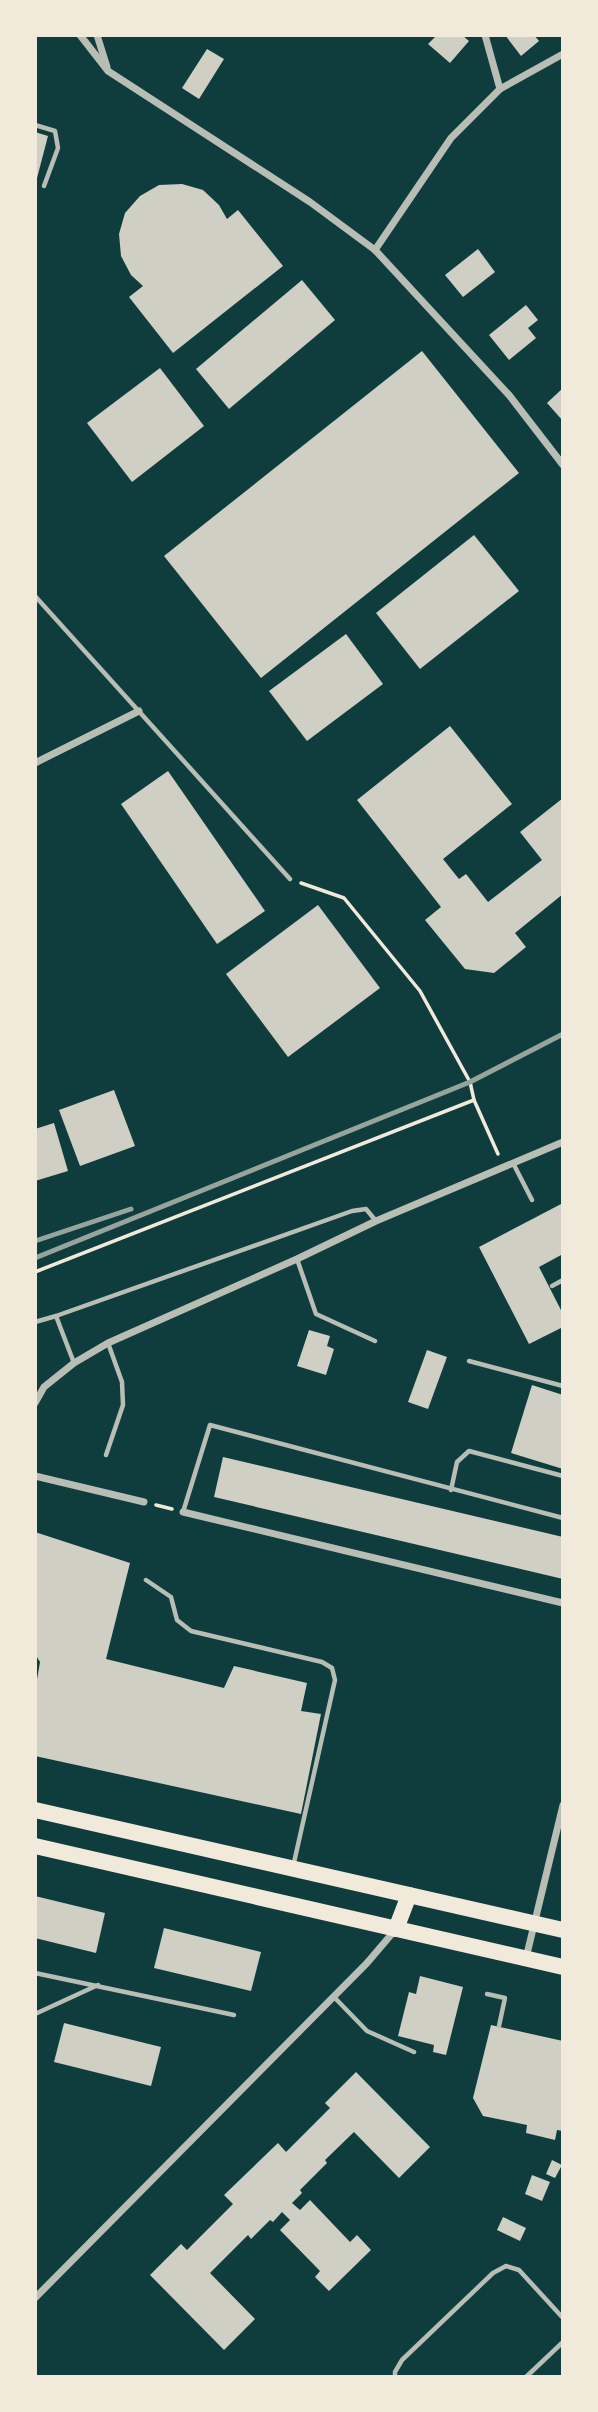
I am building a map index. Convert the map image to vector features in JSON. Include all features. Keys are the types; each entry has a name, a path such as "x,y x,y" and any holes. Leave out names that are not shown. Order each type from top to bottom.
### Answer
{"highway":[{"path":"35,1810 563,1930"},
{"path":"35,1846 563,1967"},
{"path":"396,1929 409,1895"}],"street":[{"path":"80,35 108,71 310,202 374,250 509,395 563,465"},
{"path":"97,35 108,71"},
{"path":"485,35 500,89"},
{"path":"374,250 451,138 500,89 563,54"},
{"path":"35,764 139,711"},
{"path":"35,1403 44,1387 74,1363 108,1343 376,1221 563,1142"},
{"path":"35,1476 144,1503"},
{"path":"183,1512 563,1603"},
{"path":"525,1958 563,1805"},
{"path":"35,2298 334,1996 396,1929"}],"lane":[{"path":"35,125 55,131 58,148 44,186"},
{"path":"35,596 290,879"},
{"path":"513,1164 531,1200"},
{"path":"35,1322 352,1210 366,1209 376,1221"},
{"path":"296,1259 316,1314 375,1341"},
{"path":"552,1286 563,1280"},
{"path":"57,1316 74,1363"},
{"path":"107,1455 123,1405 122,1382 108,1343"},
{"path":"469,1361 563,1386"},
{"path":"35,1384 44,1387"},
{"path":"183,1512 210,1425 451,1490 563,1517"},
{"path":"451,1490 457,1462 469,1451 563,1476"},
{"path":"146,1580 171,1597 177,1620 191,1631 322,1661 332,1668 335,1680 293,1867"},
{"path":"35,1973 234,2015"},
{"path":"35,2014 98,1985"},
{"path":"486,1994 505,1998 499,2026"},
{"path":"334,1996 367,2031 414,2052"},
{"path":"395,2377 395,2371 402,2360 493,2273 506,2266 519,2270 563,2318"},
{"path":"526,2377 563,2342"}],"path":[{"path":"290,879 344,898 420,991 470,1082 474,1100 498,1154"},
{"path":"35,1272 474,1100"},
{"path":"144,1503 183,1512"}],"building":[{"path":"433,35 462,35 469,41 450,63 428,44 435,37"},
{"path":"505,35 534,35 539,41 521,56"},
{"path":"207,49 224,59 199,99 182,88"},
{"path":"35,132 48,136 36,182 35,182"},
{"path":"182,184 203,190 219,205 227,219 238,210 283,266 173,353 129,297 143,286 131,275 121,256 119,234 125,213 140,196 159,185"},
{"path":"478,249 495,272 463,297 445,275"},
{"path":"302,280 335,320 229,409 196,369"},
{"path":"526,305 538,320 528,328 536,338 509,360 489,335"},
{"path":"422,351 519,473 261,678 164,556"},
{"path":"160,368 204,426 132,482 87,423"},
{"path":"563,388 563,421 547,403"},
{"path":"474,535 519,591 420,669 376,613"},
{"path":"346,634 383,684 307,741 269,691"},
{"path":"450,726 512,804 443,859 459,879 466,874 488,902 542,860 520,832 563,798 563,894 515,933 526,947 494,973 465,969 425,920 441,907 357,800"},
{"path":"168,771 265,911 217,944 121,804"},
{"path":"318,905 380,988 288,1057 226,974"},
{"path":"114,1090 135,1146 80,1166 59,1110"},
{"path":"54,1123 68,1171 35,1181 35,1129"},
{"path":"563,1203 563,1254 539,1267 563,1314 563,1327 529,1344 479,1247"},
{"path":"309,1330 330,1336 327,1346 334,1349 326,1375 297,1366"},
{"path":"427,1350 447,1357 428,1409 408,1402"},
{"path":"532,1385 563,1395 563,1469 511,1453"},
{"path":"223,1457 563,1537 563,1579 214,1497"},
{"path":"35,1532 130,1563 106,1659 224,1688 234,1666 307,1683 301,1711 321,1714 301,1814 35,1756 35,1691 40,1662 35,1654"},
{"path":"35,1896 105,1913 96,1953 35,1938"},
{"path":"164,1928 261,1952 251,1991 154,1968"},
{"path":"420,1976 463,1987 446,2055 433,2052 434,2045 398,2036 409,1992 416,1994"},
{"path":"64,2023 161,2047 151,2086 54,2062"},
{"path":"491,2025 563,2041 563,2131 557,2130 555,2140 526,2133 527,2125 483,2116 473,2098"},
{"path":"356,2072 430,2147 399,2178 354,2132 325,2160 327,2163 300,2190 302,2193 292,2203 300,2210 310,2200 350,2242 357,2235 371,2250 329,2291 315,2277 320,2271 280,2230 290,2220 282,2212 251,2239 248,2235 210,2273 255,2319 224,2350 150,2275 181,2244 187,2250 233,2204 224,2195 278,2143 286,2152 330,2108 325,2103"},
{"path":"552,2160 562,2165 555,2178 546,2174"},
{"path":"532,2175 550,2182 542,2201 525,2194"},
{"path":"503,2217 526,2228 520,2241 497,2230"}],"railway":[{"path":"35,1258 470,1082 563,1034"},
{"path":"35,1241 131,1209"}]}
